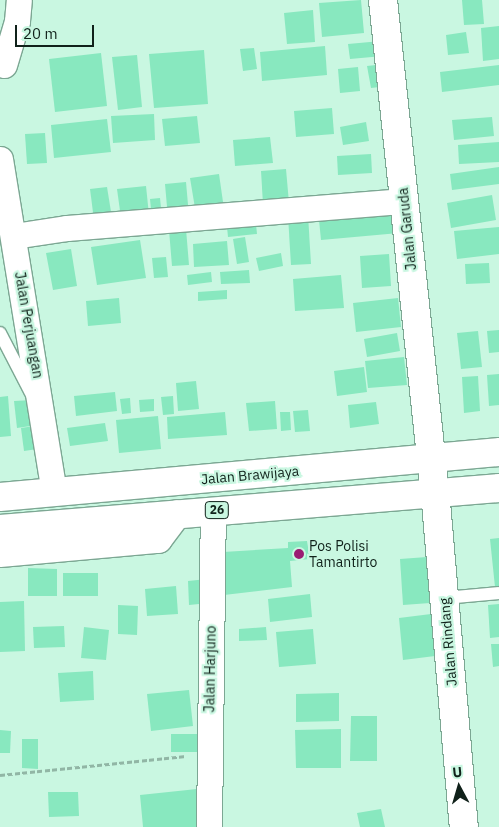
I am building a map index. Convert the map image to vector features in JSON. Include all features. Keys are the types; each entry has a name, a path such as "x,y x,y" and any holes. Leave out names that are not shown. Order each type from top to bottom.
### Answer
{"main road":[{"name":"Jalan Garuda","path":"383,0 431,458"},
{"name":"Jalan Brawijaya","path":"3,494 135,486 499,452"},
{"name":"Jalan Rindang","path":"431,458 464,827"},
{"path":"135,486 136,518"},
{"name":"26","path":"0,529 435,491 499,488"},
{"path":"0,553 158,539 177,514"}],"street":[{"path":"1,69 19,0"},
{"name":"Jalan Perjuangan","path":"0,158 7,239 45,422 54,492"},
{"path":"7,239 67,228 404,200"},
{"name":"Jalan Harjuno","path":"210,827 208,754 213,511"}],"lane":[{"path":"0,333 45,422"},
{"path":"445,598 499,592"}],"path":[{"path":"0,775 208,754"}],"building":[{"path":"361,0 364,33 322,37 319,3"},
{"path":"462,0 482,0 484,24 464,25"},
{"path":"313,10 315,42 287,44 284,13"},
{"path":"499,26 499,59 483,61 481,28"},
{"path":"466,32 469,53 448,55 446,35"},
{"path":"381,41 383,56 350,59 348,44"},
{"path":"325,46 327,75 262,81 260,52"},
{"path":"254,48 257,69 243,71 240,49"},
{"path":"204,50 208,104 154,108 149,54"},
{"path":"101,53 107,106 55,112 49,59"},
{"path":"137,55 142,107 118,110 112,57"},
{"path":"385,64 388,86 371,88 367,66"},
{"path":"499,65 499,85 442,92 440,72"},
{"path":"358,67 360,91 340,93 338,69"},
{"path":"332,108 334,134 296,137 294,111"},
{"path":"154,114 155,140 113,143 111,116"},
{"path":"197,116 200,143 165,146 162,119"},
{"path":"492,117 494,136 454,140 452,120"},
{"path":"107,119 111,152 54,158 51,125"},
{"path":"366,122 369,141 343,145 340,127"},
{"path":"45,133 47,163 27,164 25,134"},
{"path":"270,137 273,163 235,166 233,140"},
{"path":"499,142 499,162 459,164 458,145"},
{"path":"371,154 372,173 338,175 337,156"},
{"path":"499,167 499,184 452,190 450,174"},
{"path":"286,169 289,203 263,204 261,171"},
{"path":"219,174 224,209 196,214 190,178"},
{"path":"186,182 189,216 168,218 165,184"},
{"path":"146,186 149,215 121,218 117,189"},
{"path":"107,187 112,218 94,220 90,189"},
{"path":"492,195 496,220 451,228 447,203"},
{"path":"160,198 162,218 152,219 150,199"},
{"path":"397,204 399,233 321,240 318,210"},
{"path":"255,214 257,234 228,237 226,217"},
{"path":"308,215 311,264 291,265 288,216"},
{"path":"499,227 499,254 457,259 454,231"},
{"path":"186,229 189,265 172,266 169,230"},
{"path":"245,237 249,262 237,264 233,239"},
{"path":"140,240 146,278 97,285 91,247"},
{"path":"227,241 229,265 194,267 193,244"},
{"path":"71,249 77,286 53,290 46,253"},
{"path":"281,253 283,266 259,271 256,258"},
{"path":"389,254 391,286 362,288 360,256"},
{"path":"166,257 168,277 154,278 152,258"},
{"path":"489,263 490,283 466,284 465,264"},
{"path":"249,270 250,283 221,284 220,272"},
{"path":"211,272 212,282 188,285 187,275"},
{"path":"341,275 344,308 295,311 293,279"},
{"path":"227,290 227,299 198,301 198,292"},
{"path":"119,298 121,323 88,326 86,301"},
{"path":"398,298 401,327 356,332 353,303"},
{"path":"499,330 499,352 489,353 487,331"},
{"path":"478,331 482,367 461,369 457,333"},
{"path":"397,333 400,351 367,357 364,339"},
{"path":"404,357 407,385 368,388 365,361"},
{"path":"364,367 367,392 337,396 334,371"},
{"path":"499,374 499,405 489,406 487,375"},
{"path":"478,376 480,411 464,413 462,377"},
{"path":"196,381 199,409 178,411 176,383"},
{"path":"115,392 117,411 76,416 74,396"},
{"path":"8,396 11,436 0,437 0,397"},
{"path":"173,396 174,414 163,415 161,397"},
{"path":"130,398 131,413 122,414 120,399"},
{"path":"154,399 154,411 140,412 139,400"},
{"path":"33,400 37,425 17,428 14,401"},
{"path":"275,401 277,429 249,431 246,403"},
{"path":"376,402 379,424 350,428 348,405"},
{"path":"308,410 310,431 295,432 293,411"},
{"path":"225,412 227,435 168,439 167,417"},
{"path":"280,412 290,412 291,430 281,431"},
{"path":"158,416 161,449 119,453 116,420"},
{"path":"105,423 108,441 70,446 67,428"},
{"path":"41,425 44,448 24,451 21,428"},
{"path":"499,538 499,586 495,587 490,539"},
{"path":"307,541 310,559 290,561 292,587 224,595 223,552 288,548 288,542"},
{"path":"427,557 430,603 403,605 400,559"},
{"path":"28,568 57,569 57,596 28,596"},
{"path":"63,573 98,573 98,596 63,596"},
{"path":"207,579 209,603 189,605 188,581"},
{"path":"176,586 178,614 147,616 145,589"},
{"path":"310,594 312,617 270,622 268,599"},
{"path":"24,601 25,651 0,652 0,602"},
{"path":"499,604 499,637 490,638 488,605"},
{"path":"118,605 138,606 137,635 118,634"},
{"path":"431,614 435,656 403,660 399,618"},
{"path":"64,626 65,647 34,648 33,627"},
{"path":"84,627 109,630 106,660 81,658"},
{"path":"266,627 267,640 239,641 239,629"},
{"path":"313,629 316,664 279,667 276,632"},
{"path":"491,644 499,644 499,666 493,667"},
{"path":"93,671 94,700 60,702 58,673"},
{"path":"189,690 193,726 151,731 147,694"},
{"path":"339,693 339,721 296,722 296,694"},
{"path":"351,716 377,716 377,761 350,761"},
{"path":"341,729 341,768 296,768 295,730"},
{"path":"0,730 11,731 10,753 0,753"},
{"path":"171,734 199,734 199,752 171,752"},
{"path":"22,739 38,739 38,769 22,768"},
{"path":"197,789 201,827 143,827 140,795"},
{"path":"48,792 78,792 79,816 49,817"},
{"path":"381,809 385,827 360,827 357,813"}],"place":[{"name":"Pos Polisi Tamantirto","path":"299,554"}]}
